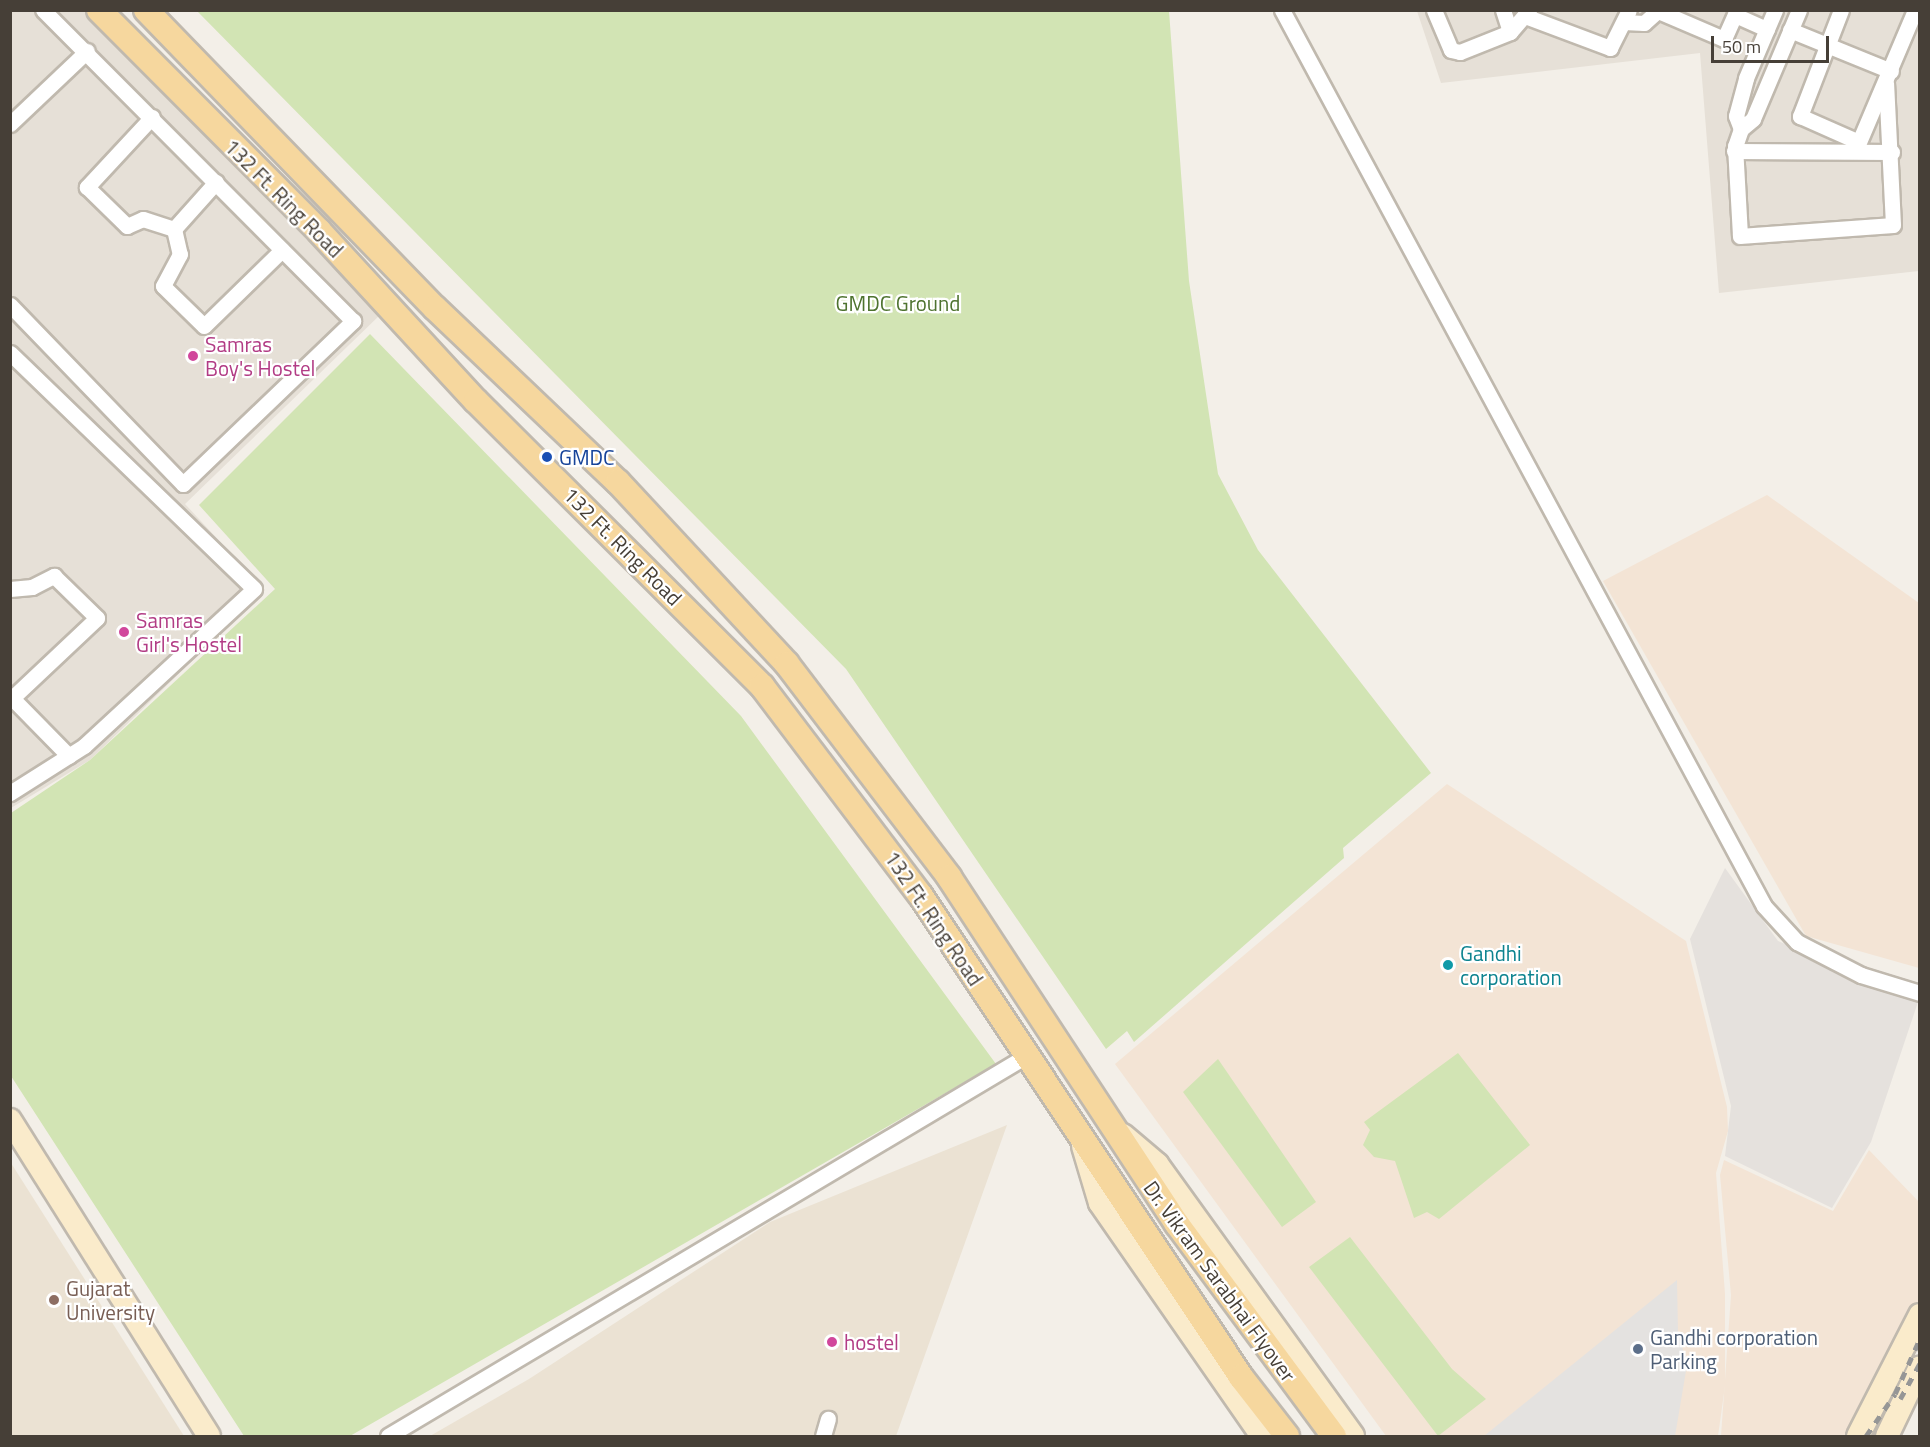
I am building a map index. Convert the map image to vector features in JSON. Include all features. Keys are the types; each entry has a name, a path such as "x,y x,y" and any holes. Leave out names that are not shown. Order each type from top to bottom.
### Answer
{"main road":[{"name":"132 Ft. Ring Road","path":"99,10 319,231 476,401 762,686 853,800 1080,1137"},
{"name":"132 Ft. Ring Road","path":"146,10 435,308 618,482 787,664 949,877 1108,1122"},
{"name":"Dr. Vikram Sarabhai Flyover","path":"1108,1122 1177,1224 1334,1437"},
{"name":"Dr. Vikram Sarabhai Flyover","path":"1080,1137 1287,1437"}],"street":[{"path":"10,305 183,484 353,321 44,10"},
{"path":"1282,10 1764,906 1797,942 1861,975 1920,993"},
{"path":"1434,10 1454,52 1510,32 1527,13 1606,48 1615,44 1627,16 1644,24 1656,12 1724,39 1736,13 1767,29"},
{"path":"1503,10 1510,32"},
{"path":"1741,129 1736,116 1775,10"},
{"path":"1799,10 1753,119 1741,129 1734,150 1736,230 1742,237 1889,228 1895,214 1888,77"},
{"path":"1841,10 1801,119 1863,141 1915,10"},
{"path":"1790,30 1827,45 1888,77"},
{"path":"10,123 87,51"},
{"path":"152,117 87,187 127,226 143,219 174,229"},
{"path":"1734,150 1892,152"},
{"path":"174,229 216,182"},
{"path":"174,229 180,254 163,286 204,326 282,250"},
{"path":"10,352 254,589 69,756 10,793"},
{"path":"10,589 32,587 54,576 96,618 11,697 69,756"},
{"path":"392,1436 1026,1056"},
{"path":"10,1120 209,1437"},
{"path":"1108,1122 1157,1164 1353,1437"},
{"path":"1080,1137 1101,1203 1262,1437"},
{"path":"1858,1437 1875,1399 1920,1315"},
{"path":"1887,1437 1912,1400 1920,1366 1895,1361"},
{"path":"1875,1399 1912,1400"},
{"path":"823,1437 828,1419"}],"shaded area":[{"path":"11,11 85,11 381,314 185,504 265,590 90,760 11,808"},
{"path":"1417,11 1919,11 1919,271 1719,293 1700,53 1441,83"},
{"path":"1767,495 1919,603 1919,968 1806,936 1603,581"},
{"path":"1447,784 1686,941 1727,1107 1728,1131 1716,1173 1725,1294 1725,1386 1718,1436 1386,1436 1115,1064"},
{"path":"1725,868 1778,941 1919,999 1871,1142 1832,1208 1725,1156 1731,1106 1690,939"},
{"path":"1007,1125 896,1436 430,1436 529,1379 770,1222"},
{"path":"1869,1150 1919,1202 1919,1301 1849,1436 1721,1436 1731,1295 1720,1175 1724,1160 1833,1211"},
{"name":"Gujarat University","path":"11,1163 184,1436 11,1436"},
{"name":"Gandhi corporation Parking","path":"1677,1280 1678,1332 1687,1365 1675,1436 1484,1436"}],"green space":[{"name":"GMDC Ground","path":"197,11 1169,11 1189,281 1218,474 1258,550 1431,773 1343,848 1344,858 1134,1042 1127,1031 1106,1049 846,669"},
{"path":"370,334 741,716 996,1064 350,1436 244,1436 11,1076 11,813 90,760 275,589 199,505"},
{"path":"1458,1053 1530,1145 1439,1219 1427,1212 1414,1218 1395,1161 1374,1157 1363,1145 1370,1130 1364,1122"},
{"path":"1218,1059 1316,1202 1282,1227 1183,1092"},
{"path":"1350,1237 1452,1369 1486,1399 1438,1436 1309,1267"}],"railway":[{"path":"1866,1436 1895,1394 1920,1338"},
{"path":"1900,1399 1920,1363"}],"place":[{"name":"Samras Boy's Hostel","path":"193,356"},
{"name":"GMDC","path":"547,457"},
{"name":"Samras Girl's Hostel","path":"124,632"},
{"name":"Gandhi corporation","path":"1448,965"},
{"name":"Gujarat University","path":"54,1300"},
{"name":"hostel","path":"832,1342"},
{"name":"Gandhi corporation Parking","path":"1638,1349"}]}
